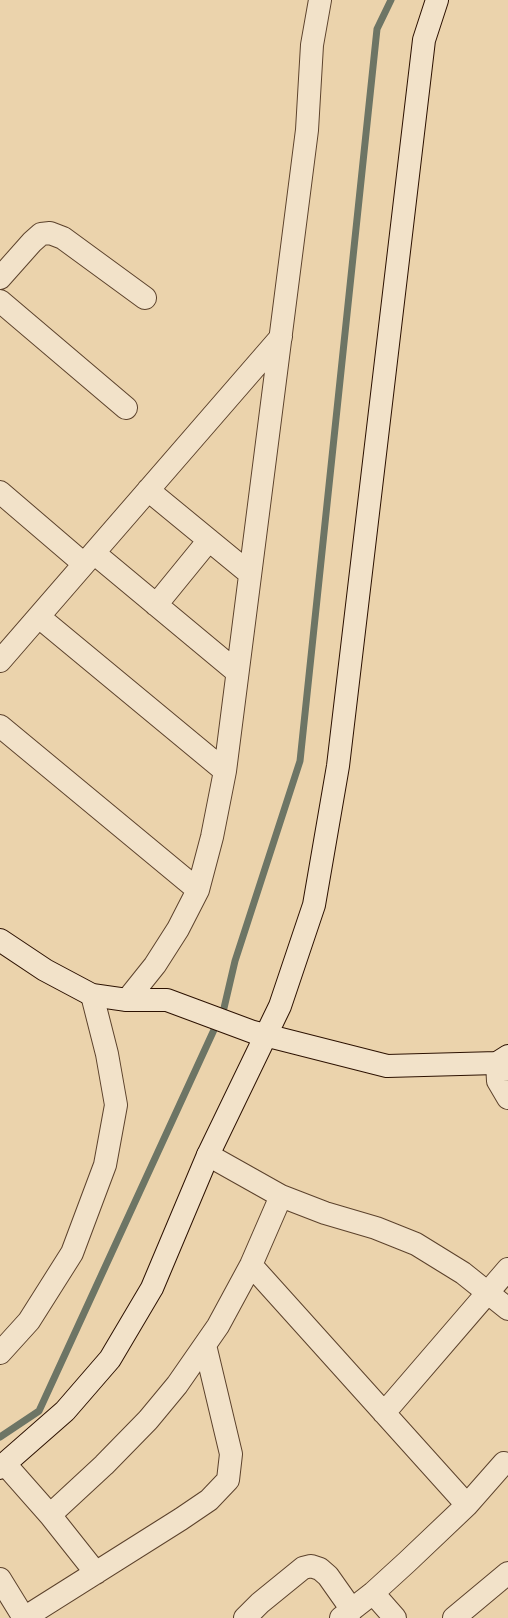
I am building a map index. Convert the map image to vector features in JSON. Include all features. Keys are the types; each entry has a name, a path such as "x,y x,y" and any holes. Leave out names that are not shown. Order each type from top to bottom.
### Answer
{"street":[{"path":"127,1000 155,965 178,929 198,890 212,838 225,771 307,130 312,45 320,0"},
{"path":"96,1573 50,1515 3,1466 66,1411 110,1359 152,1288 260,1034 280,1006 314,905 338,766 424,40 437,0"},
{"path":"0,278 32,242 41,234 50,232 62,238 145,298"},
{"path":"0,301 126,408"},
{"path":"0,661 281,337"},
{"path":"148,490 250,573"},
{"path":"0,492 89,558 156,605 237,672"},
{"path":"156,605 208,540"},
{"path":"39,617 225,771"},
{"path":"0,726 198,890"},
{"path":"0,940 45,970 92,995 127,1000 167,1000 260,1034 387,1066 502,1060 498,1081 508,1098"},
{"path":"0,1353 29,1321 72,1252 105,1165 116,1105 107,1054 92,995"},
{"path":"208,1155 281,1196 325,1213 376,1228 416,1244 463,1273 508,1309"},
{"path":"50,1515 104,1465 148,1420 177,1385 218,1326 251,1265 281,1196"},
{"path":"251,1265 467,1505"},
{"path":"384,1413 508,1268"},
{"path":"0,1579 24,1618 209,1500 228,1480 231,1454 205,1345"},
{"path":"246,1618 260,1603 303,1568 311,1566 320,1569 328,1576 347,1614 373,1593 467,1505 506,1461"},
{"path":"454,1618 508,1573"},
{"path":"373,1593 395,1618"}],"waterway":[{"path":"0,1437 39,1411 224,1008 235,961 300,761 377,29 391,0"}]}
